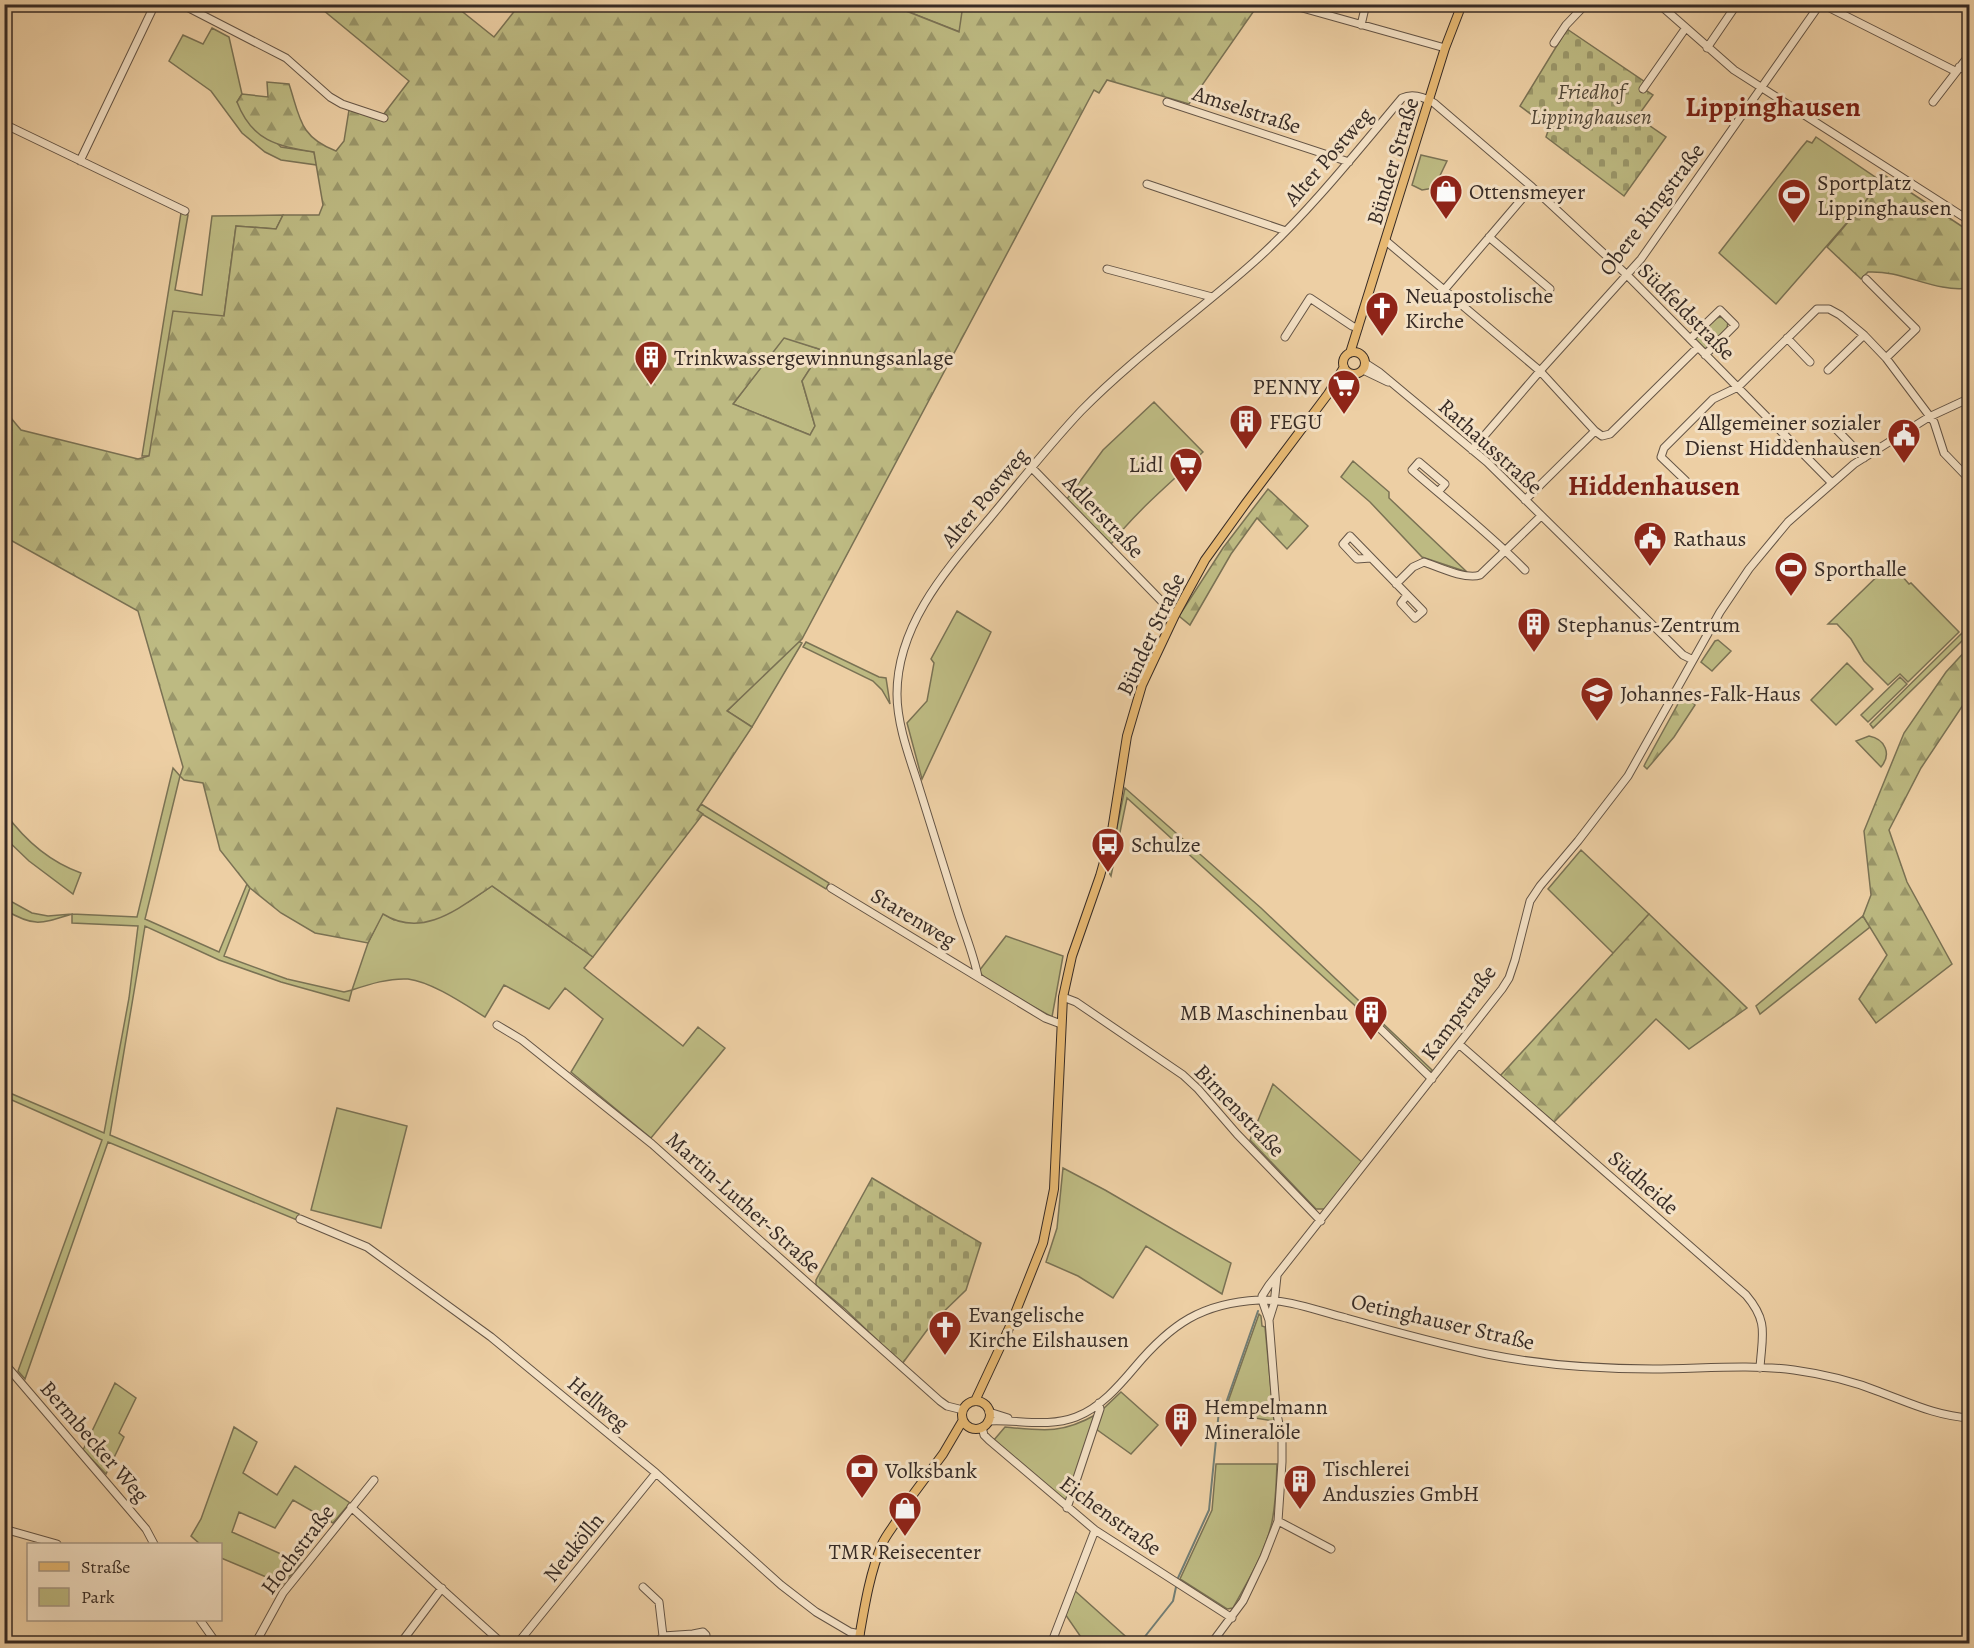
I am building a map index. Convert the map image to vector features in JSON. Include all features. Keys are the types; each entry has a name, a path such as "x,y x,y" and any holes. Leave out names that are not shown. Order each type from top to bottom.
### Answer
{"main road":[{"name":"Bünder Straße","path":"1354,353 1358,328 1445,48 1462,4"},
{"path":"1354,353 1363,357 1364,367 1357,374 1347,370 1344,359 1354,353"},
{"name":"Bünder Straße","path":"979,1402 1044,1243 1054,1189 1059,1075 1056,1063 1063,998 1072,956 1111,837 1127,736 1142,686 1175,615 1205,560 1347,370"},
{"path":"859,1639 874,1565 888,1532 888,1524 896,1512 903,1508 966,1423 986,1420 979,1402 970,1402 963,1410 966,1423"}],"street":[{"path":"80,160 155,4"},
{"path":"181,4 286,58 342,104 384,118"},
{"path":"1288,4 1445,48"},
{"path":"1360,25 1366,4"},
{"path":"1554,43 1566,25 1586,4"},
{"path":"1659,4 1734,70 1970,221"},
{"path":"1667,12 1672,4"},
{"path":"1707,48 1737,4"},
{"path":"1821,4 1957,69 1970,72"},
{"name":"Obere Ringstraße","path":"1472,450 1641,259 1821,4"},
{"path":"1643,89 1685,29"},
{"path":"1933,102 1970,54"},
{"name":"Alter Postweg","path":"978,978 909,756 898,712 897,686 901,659 906,641 929,593 1081,411 1141,355 1287,231 1402,98 1413,96 1430,100"},
{"name":"Südfeldstraße","path":"1430,100 1532,187 1626,274 1831,482"},
{"name":"Amselstraße","path":"1167,102 1349,162"},
{"path":"4,124 185,211"},
{"path":"1147,184 1287,231"},
{"path":"1445,289 1532,187"},
{"path":"1489,237 1550,289"},
{"path":"1386,241 1540,371 1602,436 1610,434 1698,347"},
{"path":"1107,268 1212,297"},
{"path":"1866,279 1916,329 1886,358"},
{"path":"1285,336 1310,298 1358,328"},
{"path":"1686,481 1662,457 1664,448 1713,399 1738,387 1817,309 1829,309 1864,335 1886,358 1934,422 1944,453 1970,480"},
{"path":"1689,339 1720,310 1735,325 1706,355"},
{"path":"1828,370 1864,335"},
{"path":"1787,338 1810,362"},
{"name":"Rathausstraße","path":"1364,367 1393,384 1472,450 1683,655 1693,660"},
{"path":"1966,400 1970,409"},
{"name":"Kampstraße","path":"1262,1300 1269,1285 1460,1045 1509,978 1530,901 1628,776 1723,607 1749,569 1788,522 1831,482 1929,417 1966,400"},
{"path":"1836,429 1864,458"},
{"path":"1525,500 1595,431"},
{"path":"1438,492 1444,484 1419,462 1413,470 1438,492 1506,550 1525,570"},
{"name":"Adlerstraße","path":"1032,468 1175,615"},
{"path":"1396,584 1413,567 1424,562 1475,577 1486,571 1541,516"},
{"path":"1371,558 1407,595"},
{"name":"Starenweg","path":"831,888 978,978"},
{"path":"978,978 1061,1027"},
{"name":"Birnenstraße","path":"1063,998 1076,1002 1183,1075 1321,1221"},
{"path":"1359,1008 1432,1079"},
{"name":"Martin-Luther-Straße","path":"496,1025 522,1040 652,1144 940,1401 947,1406 963,1410"},
{"name":"Südheide","path":"1460,1045 1746,1295 1757,1308 1763,1322 1760,1368"},
{"name":"Hellweg","path":"300,1219 367,1247 491,1337 656,1473 790,1592 816,1612 859,1639"},
{"path":"1269,1320 1277,1276"},
{"path":"1211,1644 1243,1601 1278,1521 1282,1441 1276,1408 1269,1320 1262,1300"},
{"name":"Oetinghauser Straße","path":"986,1420 1048,1423 1078,1416 1099,1403 1124,1380 1171,1329 1203,1311 1221,1305 1262,1300 1295,1304 1458,1347 1521,1359 1599,1367 1793,1370 1842,1380 1879,1391 1935,1413 1970,1419"},
{"name":"Bermbecker Weg","path":"4,1363 146,1529 153,1543"},
{"path":"1067,1508 1100,1409 1099,1403"},
{"name":"Eichenstraße","path":"986,1420 984,1435 1067,1508 1095,1530 1232,1618"},
{"name":"Neukölln","path":"517,1644 656,1473"},
{"name":"Hochstraße","path":"255,1644 283,1593 374,1480"},
{"path":"351,1507 503,1644"},
{"path":"1278,1521 1331,1549"},
{"path":"4,1529 50,1543"},
{"path":"1052,1644 1095,1530"},
{"path":"643,1587 659,1602 663,1636"},
{"path":"400,1643 442,1588"},
{"path":"201,1621 217,1644"},
{"path":"656,1644 663,1636 693,1634 705,1644"}],"green space":[{"path":"520,4 891,5 959,32 963,5 1258,5 1189,104 1107,80 1099,93 1094,90 802,639 727,711 752,727 697,810 703,814 593,957 492,886 454,911 426,922 398,921 383,914 368,943 315,933 281,913 250,888 220,850 203,783 184,780 180,776 183,767 138,611 5,537 5,418 11,418 21,430 138,459 149,456 173,311 224,316 236,226 276,229 283,215 319,215 323,205 314,152 277,144 258,133 243,115 237,102 242,94 268,97 267,82 289,84 303,125 315,139 336,151 344,141 349,110 380,119 409,81 317,5 454,5 494,37","holes":["784,338 822,350 802,381 815,426 810,435 733,404"]},
{"path":"891,5 963,5 960,32"},
{"path":"212,28 229,37 242,94 237,102 281,147 314,152 317,165 281,160 265,152 242,133 211,91 169,61 183,35 203,44"},
{"name":"Friedhof Lippinghausen","path":"1567,29 1645,82 1641,87 1653,95 1637,117 1666,137 1624,196 1546,137 1549,128 1520,106"},
{"name":"Sportplatz Lippinghausen","path":"1816,137 1881,181 1776,304 1719,253 1801,148 1807,141 1812,143"},
{"path":"1421,155 1447,161 1434,188 1422,190 1412,185"},
{"path":"1884,175 1969,231 1969,288 1956,289 1931,285 1881,272 1868,272 1861,279 1827,247 1865,202"},
{"path":"181,213 188,215 175,290 202,295 212,216 283,215 276,229 236,226 224,316 149,456 142,456"},
{"path":"1721,317 1728,321 1727,329 1705,349 1695,339 1696,337 1716,318"},
{"path":"784,337 822,350 802,381 815,426 810,435 733,404"},
{"path":"1154,402 1203,452 1143,508 1111,544 1067,499 1103,450"},
{"path":"1353,461 1389,492 1389,498 1467,572 1422,557 1370,502 1341,477"},
{"path":"1268,489 1308,526 1287,549 1257,518 1231,554 1190,625 1179,616 1223,548"},
{"path":"1891,566 1959,632 1908,682 1900,674 1888,685 1864,661 1851,639 1837,624 1828,624 1887,567"},
{"path":"957,611 991,632 922,779 907,723 927,701 934,663 931,659"},
{"path":"1962,633 1966,637 1873,728 1870,724"},
{"path":"1718,640 1731,651 1712,671 1701,662"},
{"path":"798,641 802,643 752,727 727,711"},
{"path":"806,642 879,677 886,678 890,704 882,690 873,681 803,647"},
{"path":"1969,647 1969,696 1921,768 1889,830 1907,882 1952,964 1876,1023 1859,999 1887,955 1863,916 1871,895 1864,831 1904,733 1946,672"},
{"path":"1847,663 1873,689 1836,725 1811,700"},
{"path":"1900,677 1907,684 1868,722 1861,715"},
{"path":"1684,693 1695,705 1674,737 1647,769 1644,766"},
{"path":"1869,736 1879,740 1885,748 1886,757 1881,767 1856,741"},
{"path":"173,768 180,776 145,919 219,952 247,884 250,888 224,956 287,979 344,992 352,990 349,1001 281,982 219,960 145,926 110,1135 299,1214 297,1220 108,1142 25,1379 18,1371 102,1140 5,1097 5,1091 104,1133 129,998 138,926 72,923 72,914 137,917"},
{"path":"1125,788 1261,908 1432,1070 1429,1073 1127,798 1111,876 1108,871"},
{"path":"701,804 829,883 826,889 697,811"},
{"path":"5,813 38,849 59,863 81,873 73,894 29,861 5,838"},
{"path":"1581,850 1649,914 1614,954 1548,889"},
{"path":"492,886 593,957 584,968 683,1046 698,1027 725,1048 651,1138 571,1072 603,1019 565,988 549,1009 504,985 485,1017 427,984 408,979 387,980 352,990 368,943 383,913 394,920 468,902"},
{"path":"5,898 32,913 48,916 72,914 44,922 31,921 5,910"},
{"path":"1649,914 1747,1008 1689,1049 1656,1019 1554,1122 1500,1076"},
{"path":"1863,916 1870,927 1760,1014 1756,1006"},
{"path":"1006,936 1063,956 1052,1017 986,980 979,971"},
{"path":"1273,1084 1363,1163 1325,1209 1316,1209 1250,1140"},
{"path":"337,1108 407,1126 381,1228 311,1210"},
{"path":"1063,1168 1231,1263 1222,1294 1146,1246 1113,1298 1078,1276 1046,1262 1057,1228"},
{"path":"872,1178 981,1243 966,1290 933,1322 902,1364 845,1309 816,1285 816,1280"},
{"path":"1259,1314 1262,1326 1265,1327 1274,1421 1224,1413"},
{"path":"115,1383 136,1398 119,1433 124,1437 106,1474 83,1450"},
{"path":"1121,1392 1158,1425 1131,1454 1096,1429 1101,1411"},
{"path":"1097,1414 1067,1500 1064,1500 994,1440 1005,1427 1052,1430 1073,1425"},
{"path":"234,1427 257,1442 243,1473 277,1495 295,1466 350,1503 333,1523 293,1500 275,1528 239,1512 232,1532 301,1563 283,1584 222,1558 222,1543 199,1543 191,1536 201,1519"},
{"path":"1216,1464 1277,1464 1276,1495 1268,1537 1255,1568 1233,1608 1227,1609 1180,1579 1212,1510"},
{"path":"1074,1590 1133,1643 1085,1643 1065,1614"}],"waterway":[{"path":"1178,1578 1209,1510 1219,1410 1226,1403 1258,1311"},
{"path":"1139,1644 1173,1601 1176,1587"}],"place":[{"name":"Ottensmeyer","path":"1446,220"},
{"name":"Sportplatz Lippinghausen","path":"1794,224"},
{"name":"Neuapostolische Kirche","path":"1382,337"},
{"name":"Trinkwassergewinnungsanlage","path":"651,386"},
{"name":"PENNY","path":"1344,415"},
{"name":"FEGU","path":"1246,450"},
{"name":"Allgemeiner sozialer Dienst Hiddenhausen","path":"1904,464"},
{"name":"Lidl","path":"1186,493"},
{"name":"Rathaus","path":"1650,567"},
{"name":"Sporthalle","path":"1791,597"},
{"name":"Stephanus-Zentrum","path":"1534,653"},
{"name":"Johannes-Falk-Haus","path":"1597,722"},
{"name":"Schulze","path":"1108,873"},
{"name":"MB Maschinenbau","path":"1371,1041"},
{"name":"Evangelische Kirche Eilshausen","path":"945,1356"},
{"name":"Hempelmann Mineralöle","path":"1181,1448"},
{"name":"Volksbank","path":"862,1499"},
{"name":"Tischlerei Anduszies GmbH","path":"1300,1510"},
{"name":"TMR Reisecenter","path":"905,1537"}],"district":[{"name":"Lippinghausen","path":"1773,106"},
{"name":"Hiddenhausen","path":"1654,485"}]}
